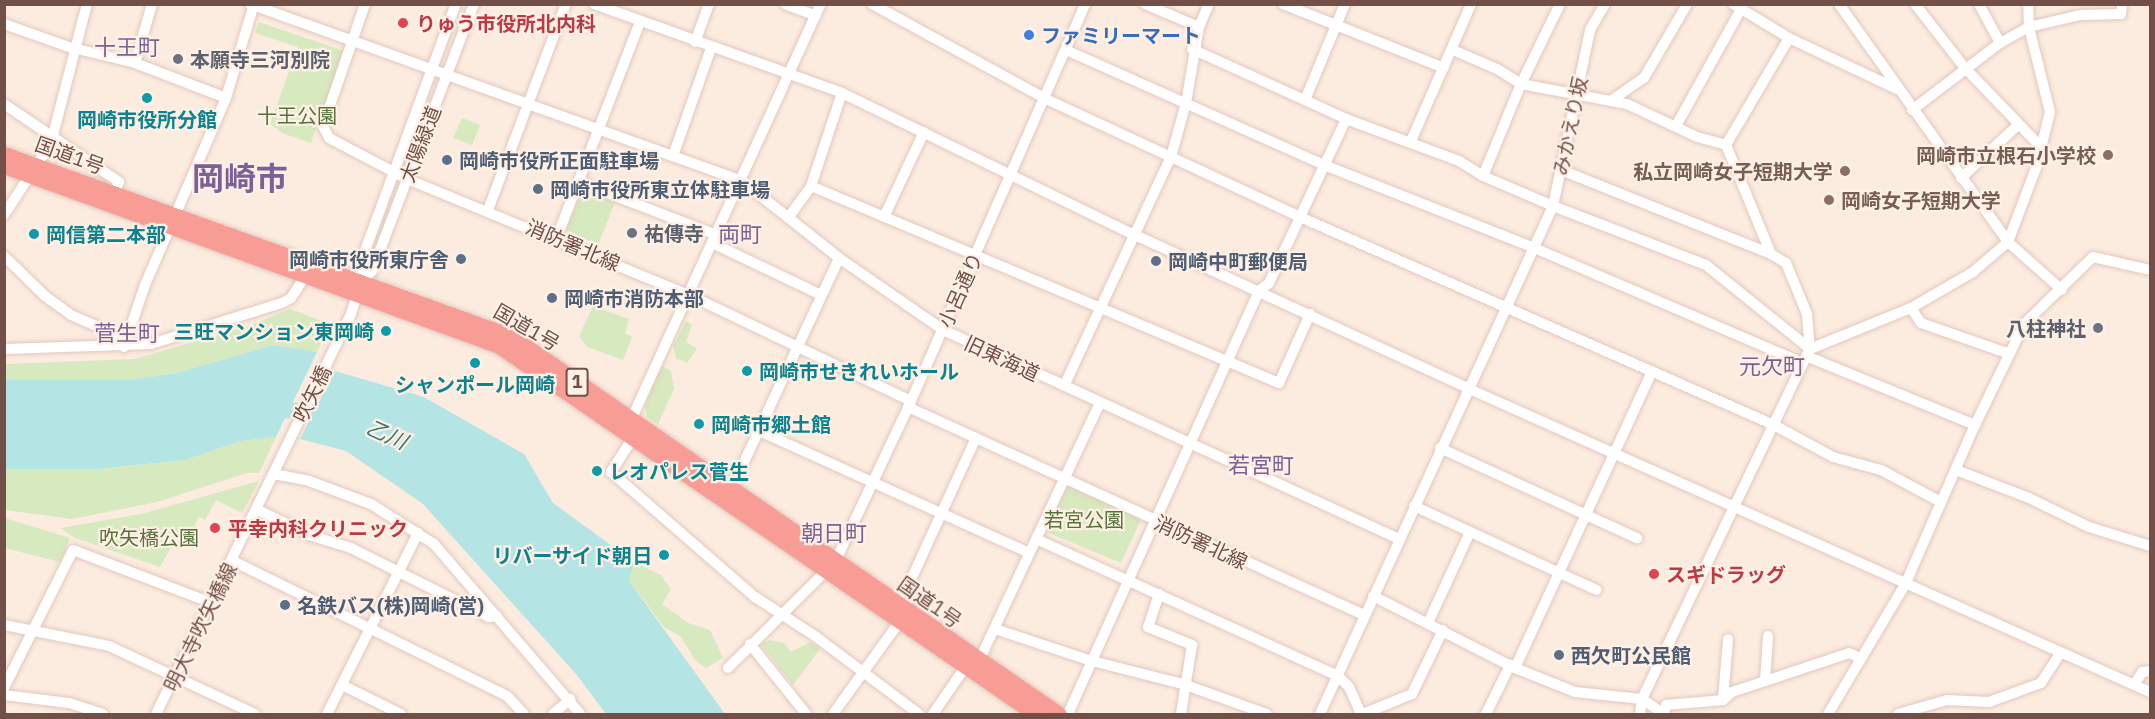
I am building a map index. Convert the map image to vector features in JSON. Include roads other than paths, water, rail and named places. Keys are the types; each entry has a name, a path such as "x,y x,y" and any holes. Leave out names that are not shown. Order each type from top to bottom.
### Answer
{"highway":[{"name":"国道1号","path":"4,154 35,171 360,288 497,331 731,490 831,566"},
{"name":"国道1号","path":"4,166 35,171 114,193 174,221 306,275 360,288 499,346 831,566 973,664 1059,714"},
{"name":"国道1号","path":"973,664 1035,714"}],"street":[{"path":"4,216 35,171 53,135 87,4"},
{"path":"135,63 152,4"},
{"path":"352,41 365,4"},
{"name":"太陽緑道","path":"360,288 359,267 456,4"},
{"name":"太陽緑道","path":"360,288 372,271 474,4"},
{"path":"488,210 566,4"},
{"path":"594,4 711,48 842,93 1136,235 1467,388 2060,654 2151,692"},
{"path":"695,42 709,4"},
{"path":"785,4 816,16"},
{"path":"631,420 821,4"},
{"path":"872,4 1046,99 1300,217 1774,425 1833,457 1881,470 1941,502"},
{"name":"小呂通り","path":"831,566 910,404 1046,99 1085,4"},
{"path":"1145,4 1198,27"},
{"path":"1064,386 1171,157 1186,103 1192,49 1198,27 1209,4"},
{"path":"1283,4 1444,68"},
{"path":"1305,99 1345,4"},
{"path":"1411,141 1453,50 1471,4"},
{"path":"1483,176 1521,84 1560,4"},
{"name":"みかえり坂","path":"1399,538 1553,206 1578,96 1590,30 1605,4"},
{"path":"1612,100 1644,78 1687,4"},
{"path":"1839,4 1897,89 2008,242 2062,290"},
{"path":"1915,4 1965,68 2041,147"},
{"path":"1979,4 2000,43"},
{"path":"1806,356 1911,308 1973,272 2008,242 2041,147 2049,112 2048,96 2029,27 2028,4"},
{"path":"1912,110 2000,43 2029,27 2080,15 2121,14 2122,4"},
{"path":"124,342 226,98 253,5"},
{"name":"旧東海道","path":"253,5 741,182 839,258 943,330 1399,538"},
{"path":"1676,126 1737,7 1789,38 1897,89"},
{"path":"557,237 640,22"},
{"path":"4,24 75,49 135,63 226,98"},
{"path":"1726,144 1789,38"},
{"name":"消防署北線","path":"352,41 323,130 329,138 407,179 557,237 689,294 798,346 976,438 1364,615"},
{"path":"673,156 711,48"},
{"path":"1192,49 1346,119 1459,160 1483,176 1553,206 1706,265 1806,356"},
{"path":"1066,50 1324,165 1975,425"},
{"path":"1453,50 1497,69 1521,84 1578,96 1612,100 1726,144 1771,254"},
{"path":"788,218 811,186 842,93"},
{"path":"4,104 53,135 119,182 114,193"},
{"path":"1068,714 1259,291 1269,283 1346,119"},
{"path":"1961,178 2018,125"},
{"path":"884,217 924,132"},
{"path":"1561,170 1771,254 1786,263 1807,314 1806,356 1642,699 1640,714"},
{"path":"579,182 714,239 821,295"},
{"path":"811,186 1100,310 1220,360 1229,360 1279,383 1310,314"},
{"path":"4,256 45,296 71,315 124,342"},
{"path":"1828,714 1905,585 1975,425 2024,324 2062,290 2093,256 2151,270"},
{"path":"731,490 839,258"},
{"path":"4,349 124,342 151,344 282,303 291,298 306,275"},
{"name":"吹矢橋","path":"274,474 351,314 360,288"},
{"path":"1911,308 1921,324 2010,354"},
{"path":"1486,714 1560,573 1652,371"},
{"path":"933,714 973,664 995,629 1100,403"},
{"path":"757,430 872,481 941,515 1030,553"},
{"path":"634,436 611,472 780,616 815,636 861,674 919,714"},
{"path":"833,714 899,614 976,438"},
{"path":"1440,448 1637,538"},
{"path":"1956,470 2029,498 2089,527 2151,546"},
{"path":"274,474 309,481 371,504 418,533 448,558 570,699 580,714"},
{"name":"明大寺吹矢橋線","path":"156,714 274,474"},
{"path":"1414,506 1597,590"},
{"path":"258,510 399,572 489,617 497,616"},
{"path":"1428,623 1470,532"},
{"path":"327,714 418,533"},
{"path":"1320,714 1399,538"},
{"path":"1036,539 1338,676 1349,687 1362,714 1412,694 1443,630"},
{"path":"4,688 73,550 212,603"},
{"path":"233,561 507,696 524,714"},
{"path":"728,668 831,566"},
{"path":"1159,594 1148,627 1192,645 1183,684 1181,714"},
{"path":"1373,596 1512,667 1575,692 1642,699 1664,714 1666,705 1723,700 1732,692 1849,653 1860,658"},
{"path":"4,625 109,646 176,675 255,714"},
{"path":"995,629 1092,661 1183,684 1267,714"},
{"path":"1765,681 1768,636"},
{"path":"1723,700 1728,639"},
{"path":"750,644 806,714"},
{"path":"1903,713 1947,700 1989,702 2042,683 2060,654"},
{"path":"2134,685 2142,672 2151,671"},
{"path":"342,685 401,714"},
{"path":"4,696 69,703 103,714"},
{"path":"552,714 570,699"},
{"path":"1986,714 1989,702"}],"water":[{"path":"273,345 317,352 276,437 241,441 185,460 98,469 5,469 5,380 129,380 177,373"},
{"path":"335,371 424,397 524,454 553,503 634,562 629,581 725,714 606,714 576,674 423,504 346,451 300,439"}],"waterway":[{"name":"乙川","path":"268,410 323,411 337,415"}],"place":[{"name":"りゅう市役所北内科","path":"403,23"},
{"name":"ファミリーマート","path":"1029,35"},
{"name":"本願寺三河別院","path":"178,59"},
{"name":"岡崎市役所分館","path":"147,98"},
{"name":"岡崎市立根石小学校","path":"2108,155"},
{"name":"岡崎市役所正面駐車場","path":"447,160"},
{"name":"私立岡崎女子短期大学","path":"1845,171"},
{"name":"岡崎市役所東立体駐車場","path":"538,189"},
{"name":"岡崎女子短期大学","path":"1829,200"},
{"name":"祐傳寺","path":"632,233"},
{"name":"岡信第二本部","path":"34,234"},
{"name":"岡崎市役所東庁舎","path":"461,259"},
{"name":"岡崎中町郵便局","path":"1156,261"},
{"name":"岡崎市消防本部","path":"552,298"},
{"name":"八柱神社","path":"2098,328"},
{"name":"三旺マンション東岡崎","path":"386,331"},
{"name":"シャンポール岡崎","path":"475,363"},
{"name":"岡崎市せきれいホール","path":"747,371"},
{"name":"岡崎市郷土館","path":"699,424"},
{"name":"レオパレス菅生","path":"597,471"},
{"name":"平幸内科クリニック","path":"215,528"},
{"name":"リバーサイド朝日","path":"664,555"},
{"name":"スギドラッグ","path":"1654,574"},
{"name":"名鉄バス(株)岡崎(営)","path":"285,605"},
{"name":"西欠町公民館","path":"1559,655"}],"district":[{"name":"十王町","path":"127,47"},
{"name":"岡崎市","path":"240,178"},
{"name":"両町","path":"740,234"},
{"name":"菅生町","path":"127,333"},
{"name":"元欠町","path":"1772,366"},
{"name":"若宮町","path":"1261,465"},
{"name":"朝日町","path":"834,533"}],"park label":[{"name":"十王公園","path":"297,115"},
{"name":"若宮公園","path":"1084,519"},
{"name":"吹矢橋公園","path":"149,537"}]}
